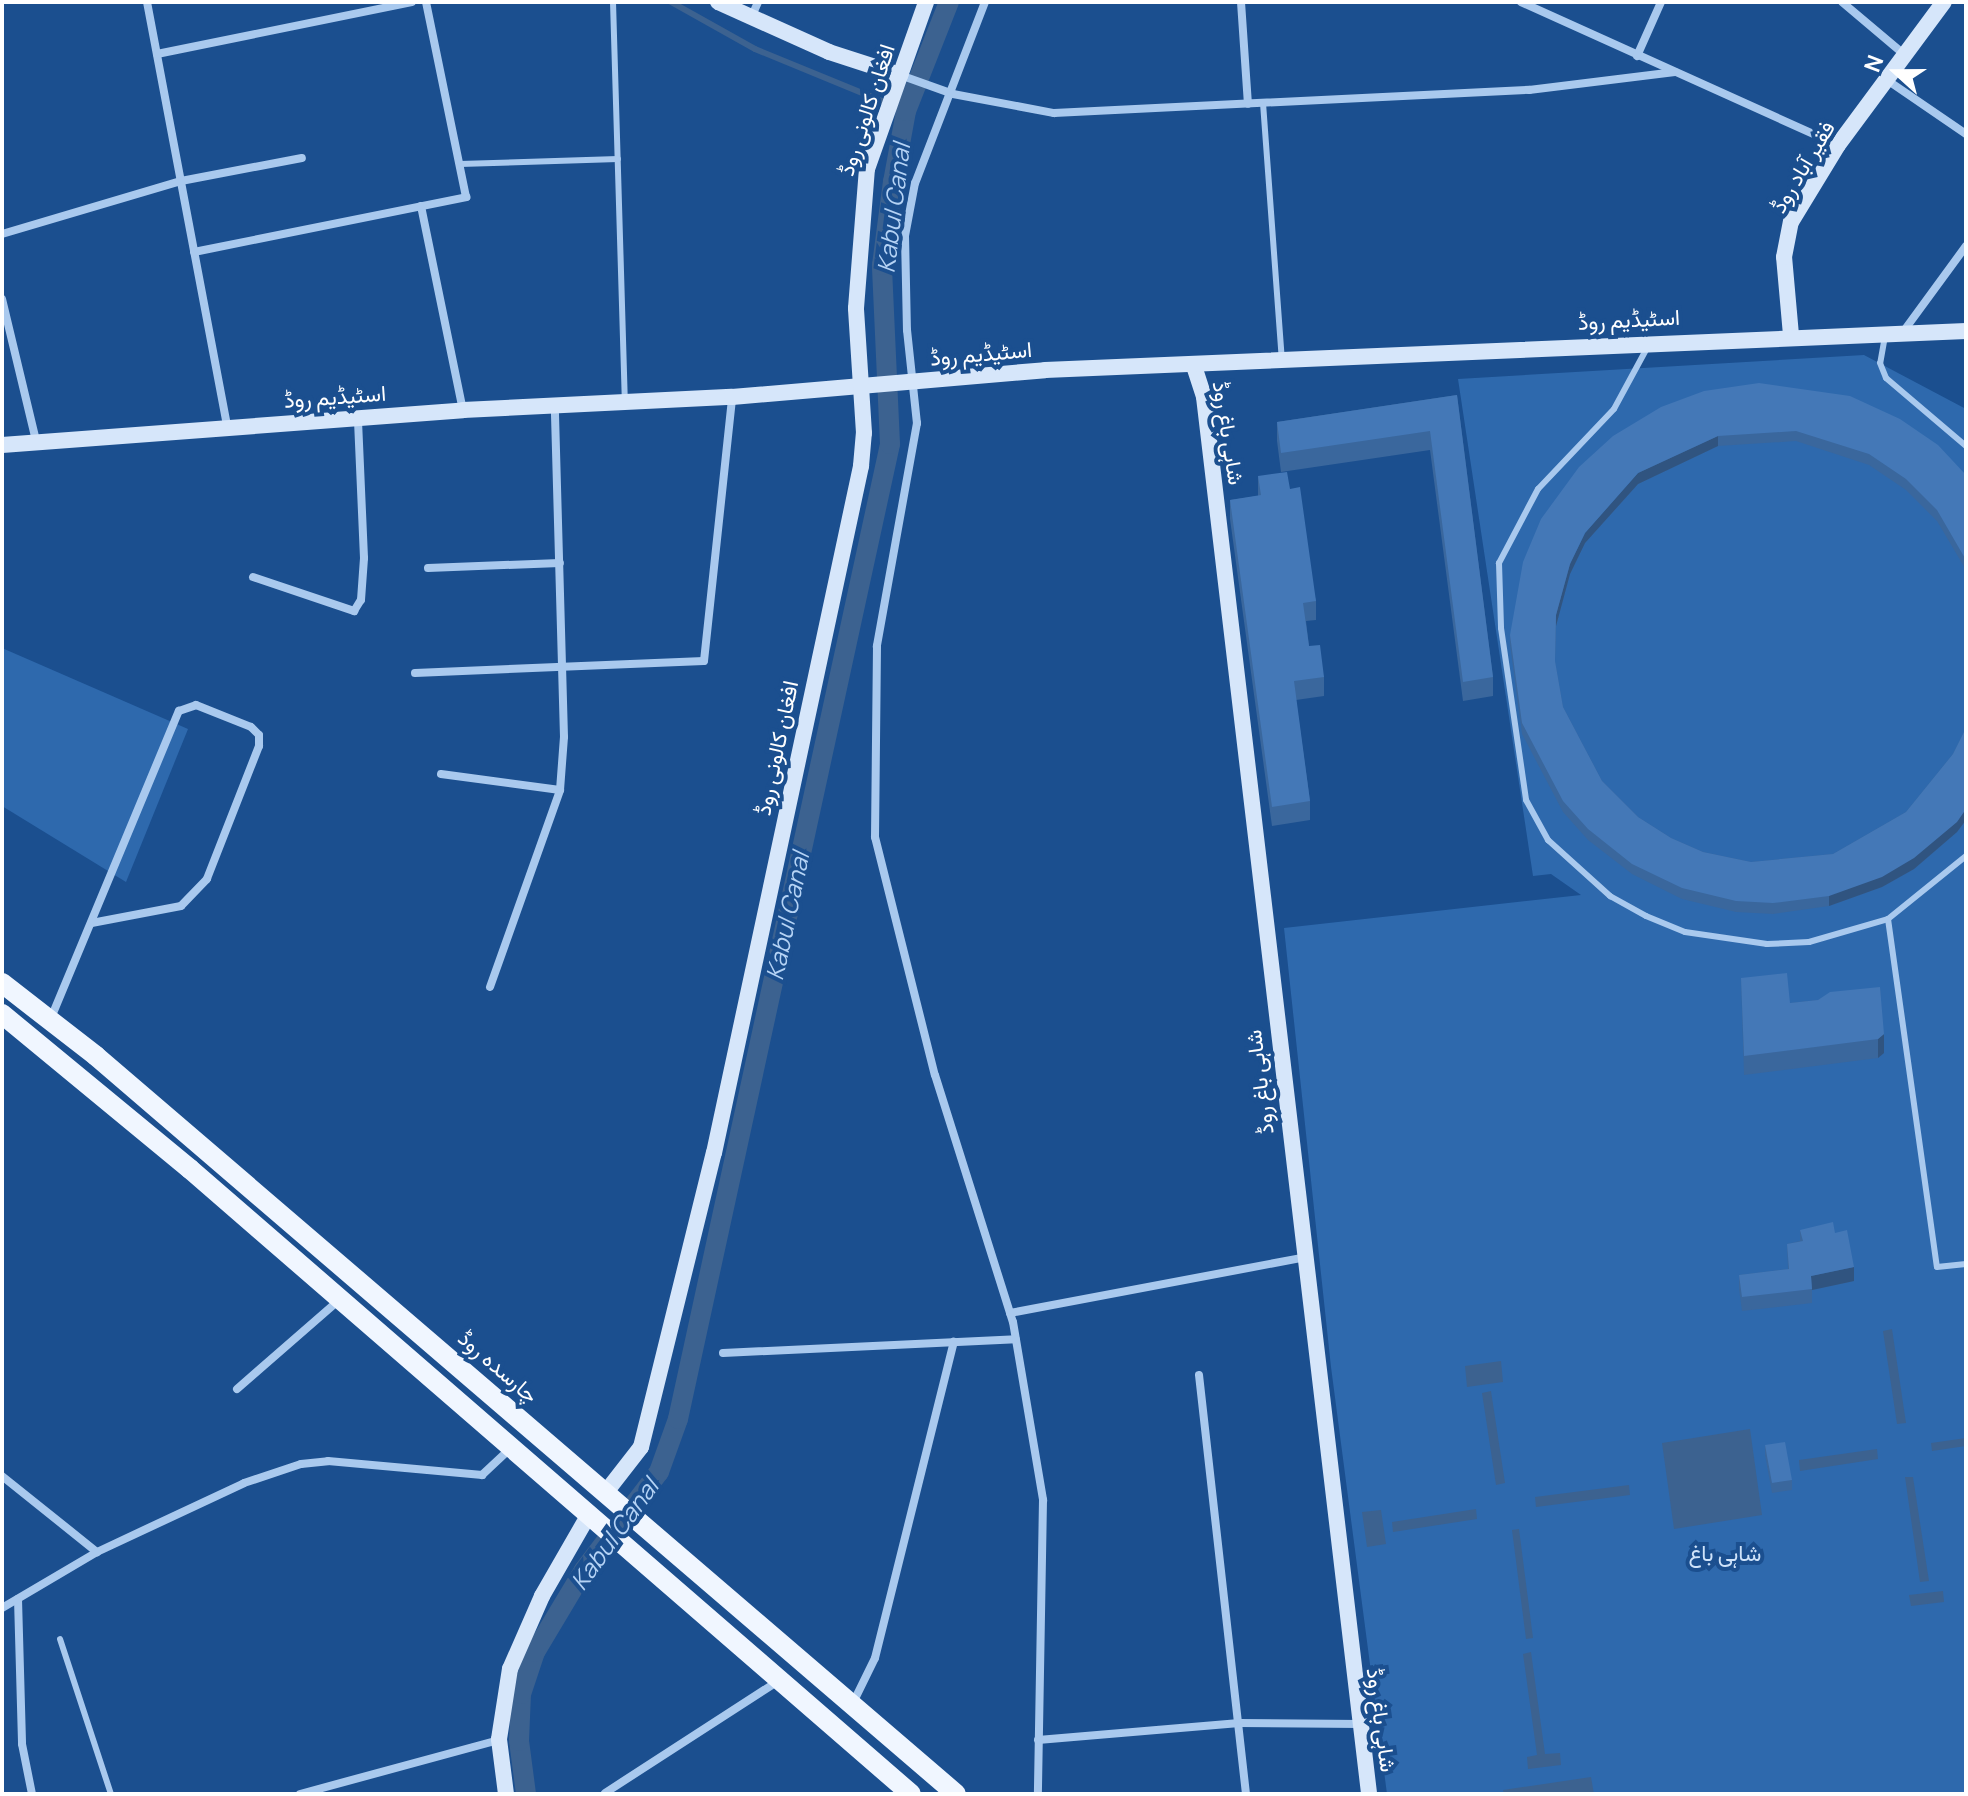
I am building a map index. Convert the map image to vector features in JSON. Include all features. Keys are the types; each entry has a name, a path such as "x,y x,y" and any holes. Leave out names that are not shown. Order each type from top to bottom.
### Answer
{"main road":[{"path":"718,2 751,19 903,78"},
{"name":"افغان کالونی روڈ","path":"612,1498 641,1447 714,1153 861,466 864,433 858,247 867,169 885,113 903,78 926,2"},
{"name":"فقیر آباد روڈ","path":"1791,335 1784,257 1791,222 1838,145 1944,2"},
{"name":"اسٹیڈیم روڈ","path":"2,445 463,410 732,397 911,381 1650,341 1966,331"},
{"name":"شاہی باغ روڈ","path":"1194,366 1204,397 1302,1258 1369,1794"},
{"name":"چارسدہ روڈ","path":"2,983 51,1018 956,1794"},
{"path":"2,1014 911,1794"},
{"path":"34,1040 51,1018"},
{"path":"506,1794 499,1739 510,1669 542,1596 588,1516"}],"street":[{"path":"147,2 227,427"},
{"path":"157,54 412,2"},
{"path":"194,252 466,197 426,2"},
{"path":"751,19 758,2"},
{"path":"985,2 953,94 915,183 905,236 911,381 917,423 877,646 875,837 935,1075 1016,1339 1043,1500 1038,1794"},
{"path":"1241,2 1248,104"},
{"path":"1521,2 1838,145"},
{"path":"1637,56 1661,2"},
{"path":"1842,2 1905,55"},
{"path":"903,78 953,94 1054,113 1529,90 1675,72"},
{"path":"1887,80 1966,134"},
{"path":"2,234 181,181 302,158"},
{"path":"421,206 463,410"},
{"path":"1903,332 1966,246"},
{"path":"2,299 36,441"},
{"path":"415,673 704,661 732,397"},
{"path":"490,987 560,790 563,666 555,404"},
{"path":"253,577 354,611 361,600 364,558 358,417"},
{"path":"428,568 560,563"},
{"path":"51,1018 179,711 196,705 251,727 259,746 207,879 181,906 92,923"},
{"path":"441,774 560,790"},
{"path":"1010,1313 1302,1258"},
{"path":"237,1389 338,1301"},
{"path":"723,1353 1016,1339"},
{"path":"852,1706 875,1658 954,1342"},
{"path":"1199,1375 1246,1794"},
{"path":"2,1608 97,1552 244,1483 301,1464 328,1461 482,1475 510,1449"},
{"path":"2,1476 97,1552"},
{"path":"18,1599 22,1744 32,1794"},
{"path":"605,1793 780,1680"},
{"path":"1038,1740 1239,1723 1361,1724"},
{"path":"300,1794 499,1739"}],"lane":[{"path":"613,2 625,401"},
{"path":"1263,103 1282,360"},
{"path":"460,164 618,159"},
{"path":"1886,333 1880,363 1886,378 1966,446"},
{"path":"1650,341 1614,409 1538,489 1499,563 1501,628 1526,800 1548,840 1577,870 1610,896 1685,932 1753,943 1809,942 1888,919 1966,856"},
{"path":"1888,919 1937,1267 1966,1264"},
{"path":"60,1639 111,1794"}],"green space":[{"name":"شاہی باغ","path":"1864,355 1966,409 1966,1794 1387,1794 1331,1367 1284,928 1581,895 1551,874 1533,876 1458,379"},
{"path":"2,648 188,729 126,882 2,806"}],"shaded area":[{"path":"1892,1329 1906,1423 1897,1424 1883,1331"},
{"path":"1501,1361 1503,1382 1467,1387 1465,1366"},
{"path":"1491,1391 1505,1483 1496,1485 1482,1393"},
{"path":"1750,1429 1762,1515 1674,1529 1662,1443"},
{"path":"1966,1438 1966,1446 1932,1451 1931,1443"},
{"path":"1877,1449 1878,1459 1800,1471 1799,1460"},
{"path":"1905,1477 1913,1477 1929,1581 1920,1582"},
{"path":"1629,1485 1630,1495 1536,1507 1535,1497"},
{"path":"1476,1509 1477,1519 1393,1532 1392,1522"},
{"path":"1381,1510 1386,1544 1367,1547 1362,1512"},
{"path":"1519,1529 1533,1638 1526,1639 1512,1530"},
{"path":"1943,1591 1944,1602 1911,1606 1909,1595"},
{"path":"1531,1652 1545,1754 1560,1753 1561,1765 1528,1769 1527,1757 1537,1755 1523,1654"},
{"path":"1591,1777 1594,1794 1504,1794 1503,1790"}],"building":[{"path":"1759,383 1850,396 1900,419 1938,445 1966,475 1966,560 1937,510 1906,479 1869,454 1796,431 1718,436 1638,473 1585,533 1570,564 1556,615 1555,661 1563,707 1602,781 1638,817 1671,838 1703,852 1751,862 1833,854 1906,812 1953,754 1966,728 1966,809 1957,822 1914,858 1882,877 1829,896 1773,903 1736,901 1682,888 1632,864 1588,829 1563,801 1522,723 1510,635 1523,562 1541,519 1579,467 1613,436 1661,407 1704,391"},
{"path":"1457,395 1493,677 1463,682 1430,431 1281,453 1277,422"},
{"path":"1287,472 1290,489 1300,487 1316,601 1303,603 1309,646 1320,645 1324,677 1294,681 1310,801 1272,807 1230,500 1261,495 1258,476"},
{"path":"1787,973 1790,1003 1818,1000 1830,992 1880,987 1884,1034 1878,1039 1744,1056 1741,978"},
{"path":"1833,1222 1835,1233 1847,1230 1854,1267 1811,1276 1812,1289 1742,1297 1739,1275 1789,1269 1787,1244 1803,1241 1800,1230"},
{"path":"1785,1442 1792,1480 1772,1483 1765,1445"}],"waterway":[{"path":"671,2 755,49 906,111"},
{"name":"Kabul Canal","path":"526,1794 519,1741 521,1694 535,1652 584,1570 659,1472 678,1419 890,444 882,265 893,182 906,111 949,2"}]}
